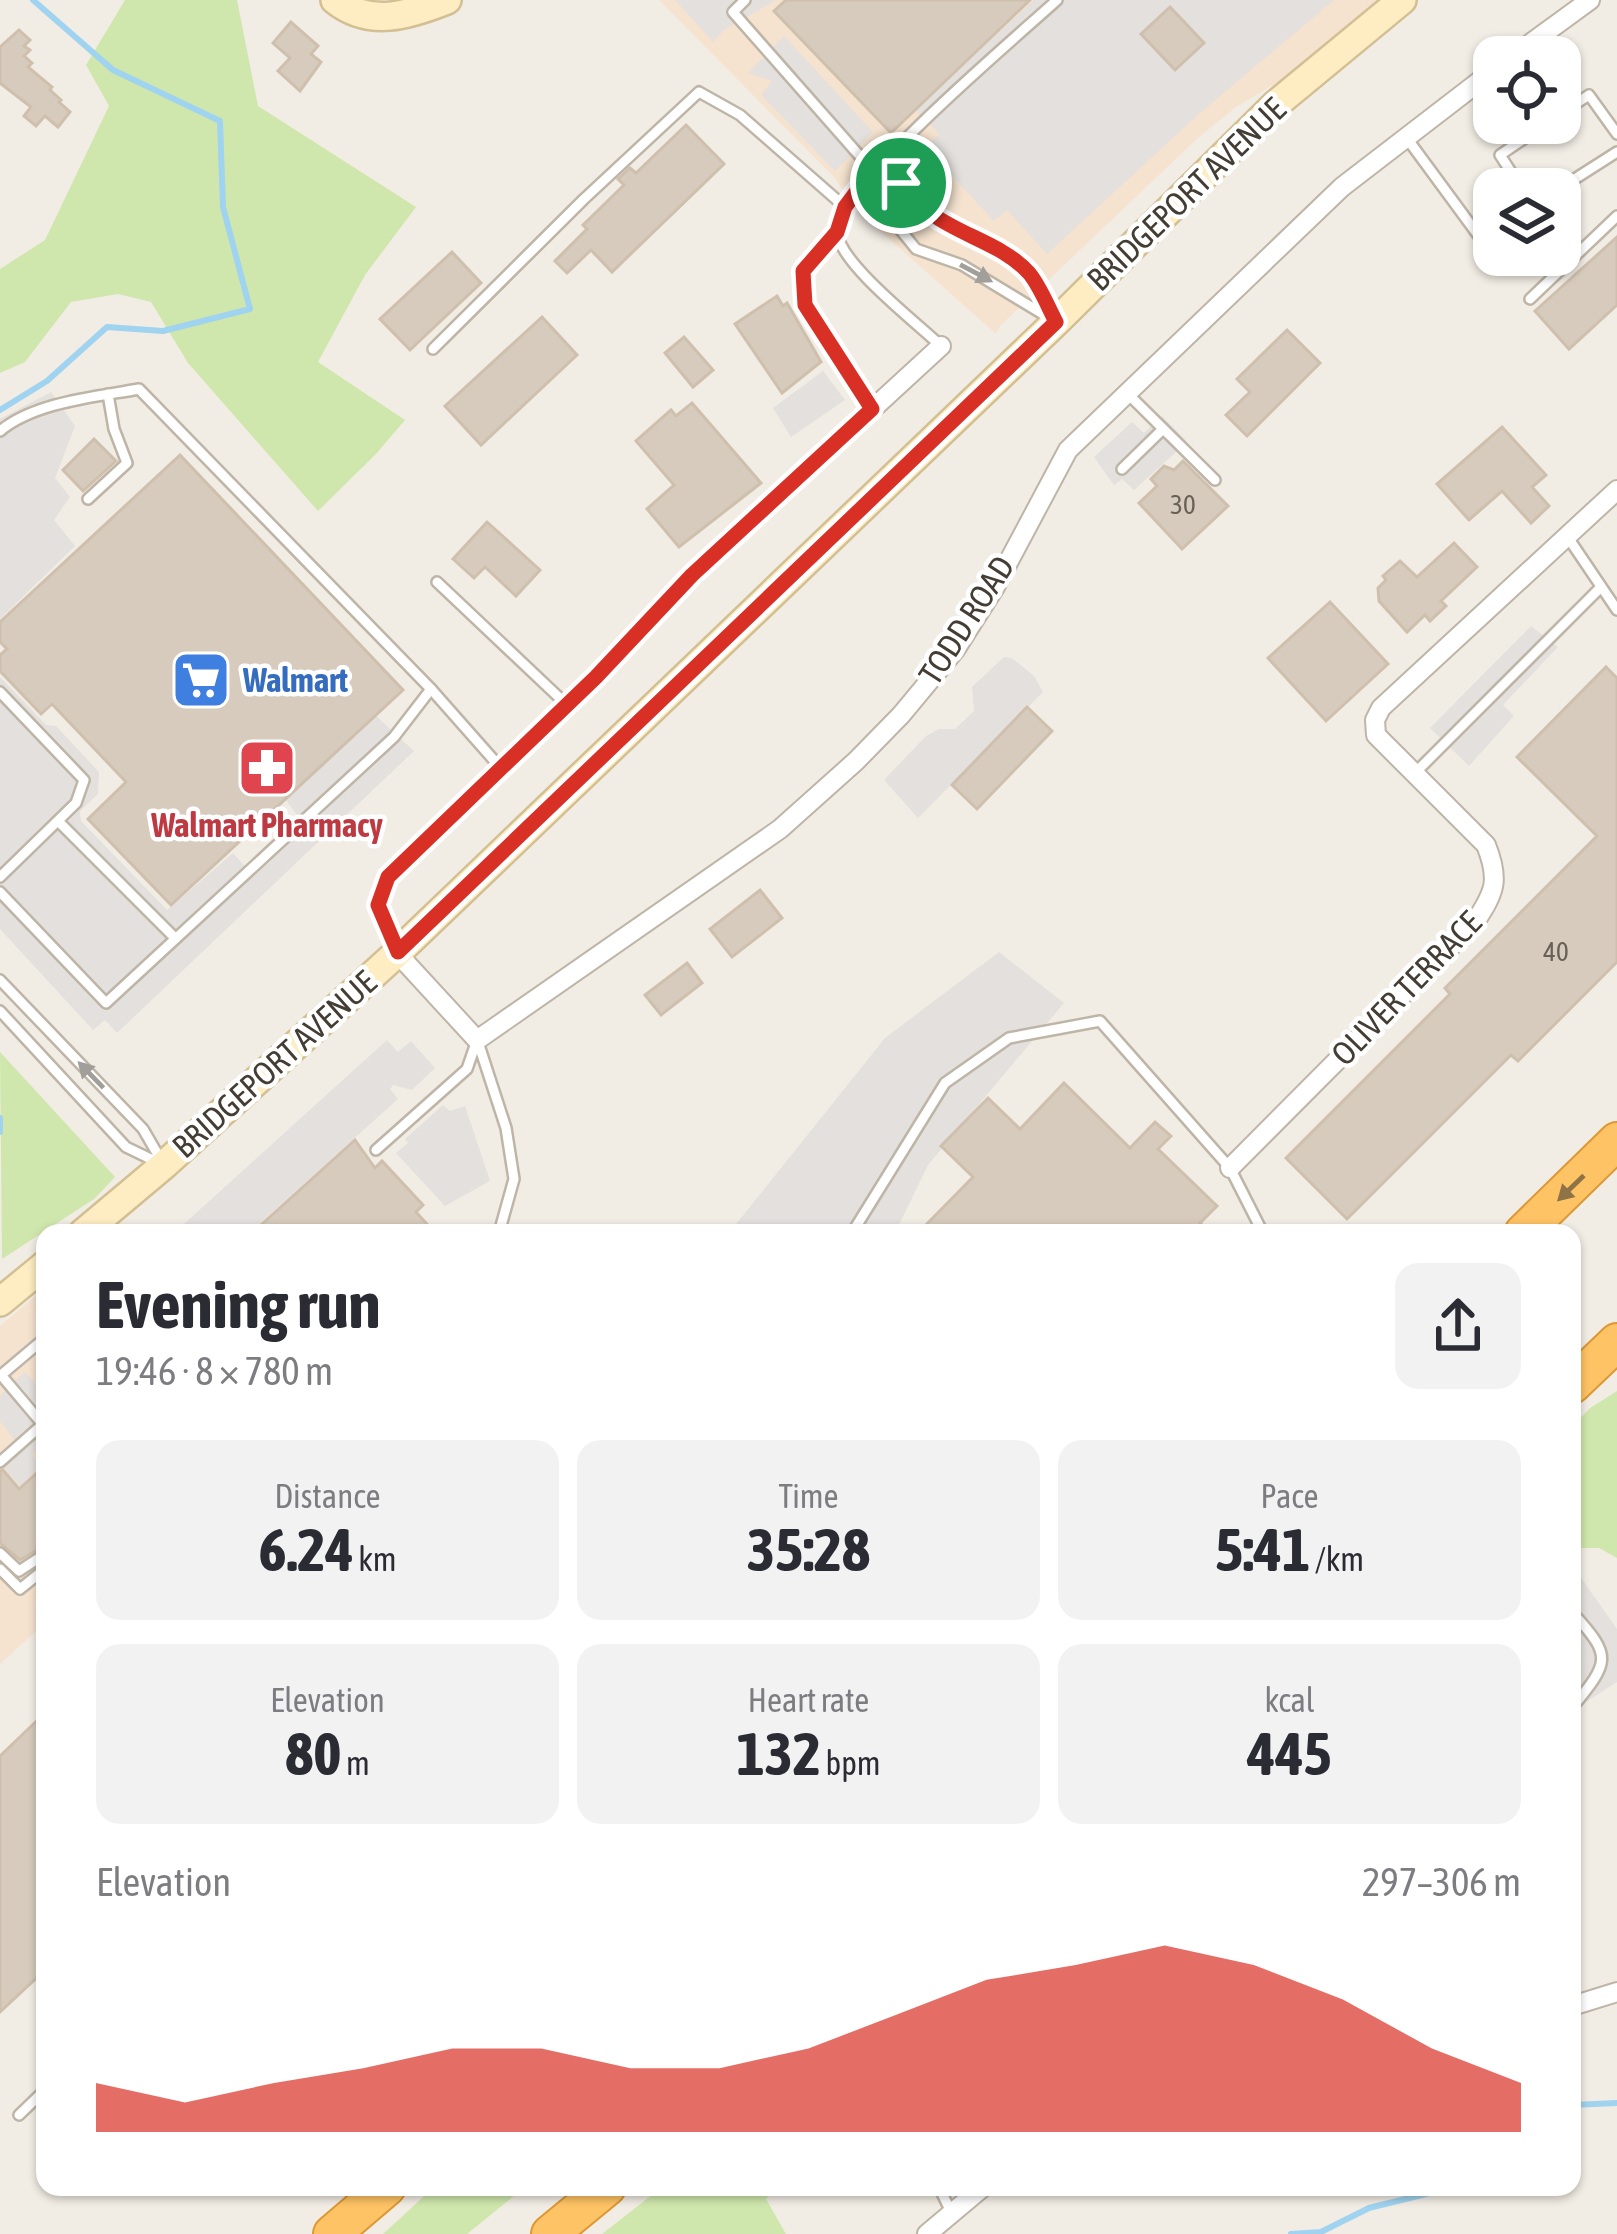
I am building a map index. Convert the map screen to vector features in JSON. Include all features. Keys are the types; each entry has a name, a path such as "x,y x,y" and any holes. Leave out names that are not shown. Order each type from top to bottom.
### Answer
{"highway":[{"path":"1531,1224 1617,1141"},
{"path":"1581,1376 1617,1342"},
{"path":"332,2234 376,2196"},
{"path":"550,2234 596,2196"}],"main road":[{"path":"335,0 366,15 389,18 447,0"},
{"name":"BRIDGEPORT AVENUE","path":"94,1224 398,952 1056,322 1275,105 1402,0"},
{"path":"0,1302 36,1272"}],"street":[{"path":"1541,36 1590,0"},
{"name":"TODD ROAD","path":"477,1040 780,829 856,761 901,716 955,650 995,587 1068,450 1309,218 1473,86"},
{"path":"477,1040 398,952 378,905 388,877 692,575 941,346"},
{"name":"OLIVER TERRACE","path":"1230,1168 1475,922 1492,896 1495,868 1486,845 1376,735 1375,720 1381,708 1617,490"},
{"path":"1581,2003 1617,1992"},
{"path":"927,2234 973,2196"}],"lane":[{"path":"745,0 733,12 872,171 901,183 927,211 963,235 994,247 1029,273 1056,322"},
{"path":"872,409 805,305 803,271 837,232 845,207 872,171 1057,0"},
{"path":"433,349 699,92 740,115 845,207"},
{"path":"1581,100 1589,95 1617,134"},
{"path":"1406,137 1473,228"},
{"path":"1509,168 1500,154 1515,144"},
{"path":"1581,175 1617,152"},
{"path":"872,171 871,187 877,201 916,249 962,265 1056,322"},
{"path":"1530,298 1617,216"},
{"path":"837,232 848,257 941,346"},
{"path":"0,431 13,420 139,389 431,689 499,766"},
{"path":"1127,393 1215,480"},
{"path":"88,499 127,463 108,394"},
{"path":"1122,469 1162,429"},
{"path":"1568,536 1617,610"},
{"path":"437,582 566,704"},
{"path":"1414,773 1600,588"},
{"path":"0,892 106,1003 394,737 431,689"},
{"path":"0,692 84,780 76,803 0,877"},
{"path":"58,821 173,937"},
{"path":"0,980 143,1129 164,1165"},
{"path":"0,1011 126,1148 164,1165"},
{"path":"858,1224 945,1083 1009,1038 1100,1021 1230,1168 1258,1224"},
{"path":"376,1150 467,1069 477,1040"},
{"path":"477,1040 506,1128 514,1179 502,1224"},
{"path":"36,1345 0,1375 36,1416"},
{"path":"2,1457 36,1431"},
{"path":"0,1552 19,1571 36,1560"},
{"path":"0,1569 20,1589 36,1576"},
{"path":"1581,1622 1601,1645 1603,1661 1581,1696"},
{"path":"19,2115 36,2099"},
{"path":"943,2196 952,2214"}],"shaded area":[{"path":"659,0 1378,0 1288,76 1236,107 1198,138 996,334 859,212 833,176"},
{"path":"675,0 776,0 724,30 713,42"},
{"path":"1034,0 1334,0 1201,112 1047,254 1007,210 994,221 926,148 939,134 915,109"},
{"path":"784,36 873,132 835,171 761,95 772,81 748,73"},
{"path":"823,371 845,400 791,437 773,408"},
{"path":"51,392 75,426 55,478 70,497 54,520 75,546 0,619 0,419"},
{"path":"1162,416 1187,442 1134,490 1122,479 1114,485 1094,457 1132,422 1144,433"},
{"path":"1531,626 1558,647 1503,705 1514,716 1469,766 1430,728"},
{"path":"1004,657 1034,676 1043,692 918,818 884,780 926,736 939,729 955,729 974,711 972,687"},
{"path":"0,677 99,772 98,794 80,811 81,821 167,910 233,853 252,874 306,827 285,799 375,715 414,751 117,1033 105,1020 93,1030 0,929"},
{"path":"999,952 1064,1003 928,1165 899,1224 736,1224 885,1038"},
{"path":"387,1040 398,1052 411,1041 435,1068 412,1090 393,1085 390,1089 398,1099 259,1224 184,1224"},
{"path":"443,1105 450,1111 465,1106 490,1181 445,1206 396,1153"},
{"path":"36,1296 36,1631 0,1664 0,1326"},
{"path":"25,1372 36,1384 36,1451 32,1454 36,1471 20,1486 0,1463 0,1454 15,1440 0,1421 0,1396"},
{"path":"1581,1578 1617,1629 1617,1682 1581,1705"}],"green space":[{"path":"125,0 237,0 258,106 416,207 365,275 318,362 405,420 318,511 188,363 151,302 118,294 71,302 25,362 0,373 0,269 45,240 109,106 86,65"},
{"path":"0,1052 115,1177 94,1199 56,1224 36,1224 36,1237 2,1259"},
{"path":"1617,1391 1617,1558 1599,1548 1581,1548 1581,1418"},
{"path":"424,2196 514,2196 467,2234 383,2234"},
{"path":"651,2196 769,2196 766,2199 786,2234 602,2234"}],"building":[{"path":"786,0 1030,0 891,133 774,11"},
{"path":"1170,7 1204,43 1175,70 1141,34"},
{"path":"291,22 318,46 311,54 321,62 300,91 278,71 290,58 273,43"},
{"path":"19,30 30,40 24,46 30,50 24,56 32,63 28,67 52,87 70,112 58,127 45,116 36,126 24,116 31,107 0,83 0,47"},
{"path":"686,125 724,164 612,272 591,250 567,273 555,261 624,185 618,179 630,168 636,173"},
{"path":"1617,237 1617,305 1569,349 1535,311 1574,276 1581,276 1581,269"},
{"path":"452,252 481,283 410,350 380,319"},
{"path":"777,296 783,306 787,303 821,362 782,393 735,324"},
{"path":"542,317 577,355 481,445 445,406"},
{"path":"1287,330 1320,363 1247,436 1226,415 1250,392 1237,379"},
{"path":"684,337 713,370 693,387 665,353"},
{"path":"692,403 761,483 679,547 647,509 674,485 636,441 671,410 676,416"},
{"path":"1502,427 1546,475 1532,487 1549,506 1531,523 1502,491 1469,520 1437,484"},
{"path":"94,439 116,461 83,491 63,470"},
{"name":"Walmart","path":"180,455 403,690 171,905 88,819 126,782 52,704 41,714 0,671 0,655 7,649 0,642 0,622"},
{"path":"1183,461 1228,506 1182,549 1139,503 1157,486 1151,479 1164,466 1174,470"},
{"path":"487,522 540,570 516,596 485,567 474,578 453,559"},
{"path":"1454,543 1477,567 1441,601 1446,606 1430,621 1425,615 1407,632 1379,601 1383,576 1400,561 1417,577"},
{"path":"1330,602 1388,664 1326,721 1268,658"},
{"path":"1606,667 1617,678 1617,962 1518,1061 1511,1055 1347,1219 1286,1158 1450,994 1445,988 1597,836 1517,757"},
{"path":"1027,707 1052,731 977,809 952,785"},
{"path":"760,890 782,918 732,957 710,929"},
{"path":"687,963 702,983 661,1015 645,995"},
{"path":"1064,1083 1130,1148 1155,1122 1171,1136 1158,1149 1217,1206 1201,1224 927,1224 973,1177 941,1146 988,1098 1020,1129"},
{"path":"355,1140 375,1168 382,1161 423,1205 416,1212 427,1224 262,1224"},
{"path":"0,1471 19,1489 36,1474 36,1550 20,1560 0,1543"},
{"path":"36,1722 36,1978 0,2012 0,1756"}],"waterway":[{"path":"0,410 47,381 107,327 163,331 250,309 223,207 220,121 113,70 33,0"},
{"path":"0,1118 0,1132"},
{"path":"1581,2105 1617,2103"},
{"path":"1291,2234 1321,2232 1369,2208 1418,2196"}],"place":[{"name":"Walmart","path":"201,680"},
{"name":"Walmart Pharmacy","path":"267,768"}],"route":[{"path":"872,171 901,183 927,211 963,235 994,247 1029,273 1056,322 398,952 378,905 388,877 596,677 692,575 872,409 805,305 803,271 837,232 845,207 872,171"}]}
